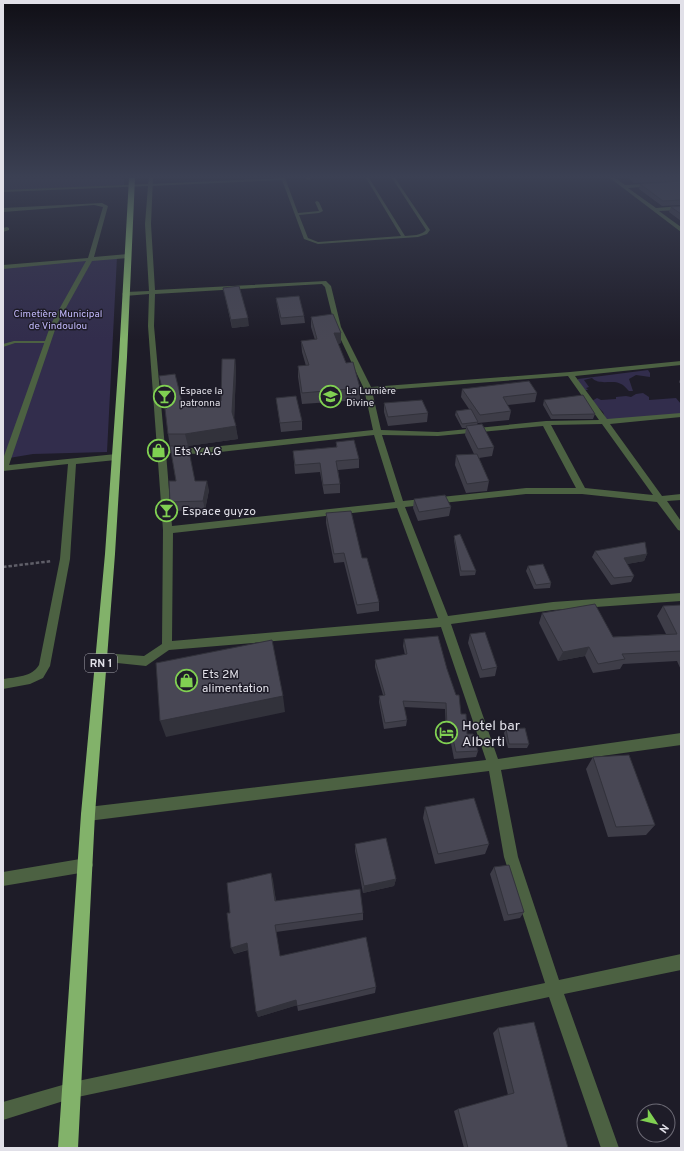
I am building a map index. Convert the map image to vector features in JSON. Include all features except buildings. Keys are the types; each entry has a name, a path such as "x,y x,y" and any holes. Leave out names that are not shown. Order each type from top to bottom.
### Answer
{"highway":[{"name":"RN 1","path":"68,1148 73,1090 88,814 102,658 123,357 129,232"}],"street":[{"path":"99,232 91,258 54,324 3,468 116,457"},
{"path":"148,232 152,291 151,326 168,530 167,646"},
{"path":"3,267 91,258 128,256"},
{"path":"126,294 152,291 324,282 328,286 338,327 368,389 377,432 400,505 445,622 494,765 511,857 554,988 610,1148"},
{"path":"368,389 570,374 681,362"},
{"path":"570,374 681,528"},
{"path":"161,450 202,451 377,432 438,434 546,423 605,422 681,415"},
{"path":"546,423 582,492"},
{"path":"3,684 30,679 39,674 44,666 64,559 72,461"},
{"path":"168,530 526,491 582,492 660,499 681,497"},
{"path":"102,658 146,661 167,646 445,622 452,619 553,606 681,597"},
{"path":"88,814 494,765 681,739"},
{"path":"3,879 86,865"},
{"path":"3,1111 73,1090 681,962"}],"lane":[{"path":"303,232 306,239 310,242 318,243 418,236 427,232"},
{"path":"401,232 404,237"},
{"path":"3,346 14,342 47,342"}],"path":[{"path":"3,567 64,559"}],"green space":[{"name":"Cimetière Municipal de Vindoulou","path":"117,257 107,452 33,454 3,459 3,266"},
{"path":"648,370 650,377 636,375 629,379 633,391 629,391 623,385 614,382 599,382 592,378 584,380 589,387 586,388 588,390 583,390 578,383 578,379"},
{"path":"643,393 649,397 649,400 676,398 681,404 681,414 606,420 603,412 592,401 597,398 601,400 616,399 616,397 631,397 636,394"}],"place":[{"name":"Espace la patronna","path":"164,396"},
{"name":"La Lumière Divine","path":"331,396"},
{"name":"Ets Y.A.G","path":"158,451"},
{"name":"Espace guyzo","path":"167,511"},
{"name":"Ets 2M alimentation","path":"186,681"},
{"name":"Hotel bar Alberti","path":"446,733"}]}
